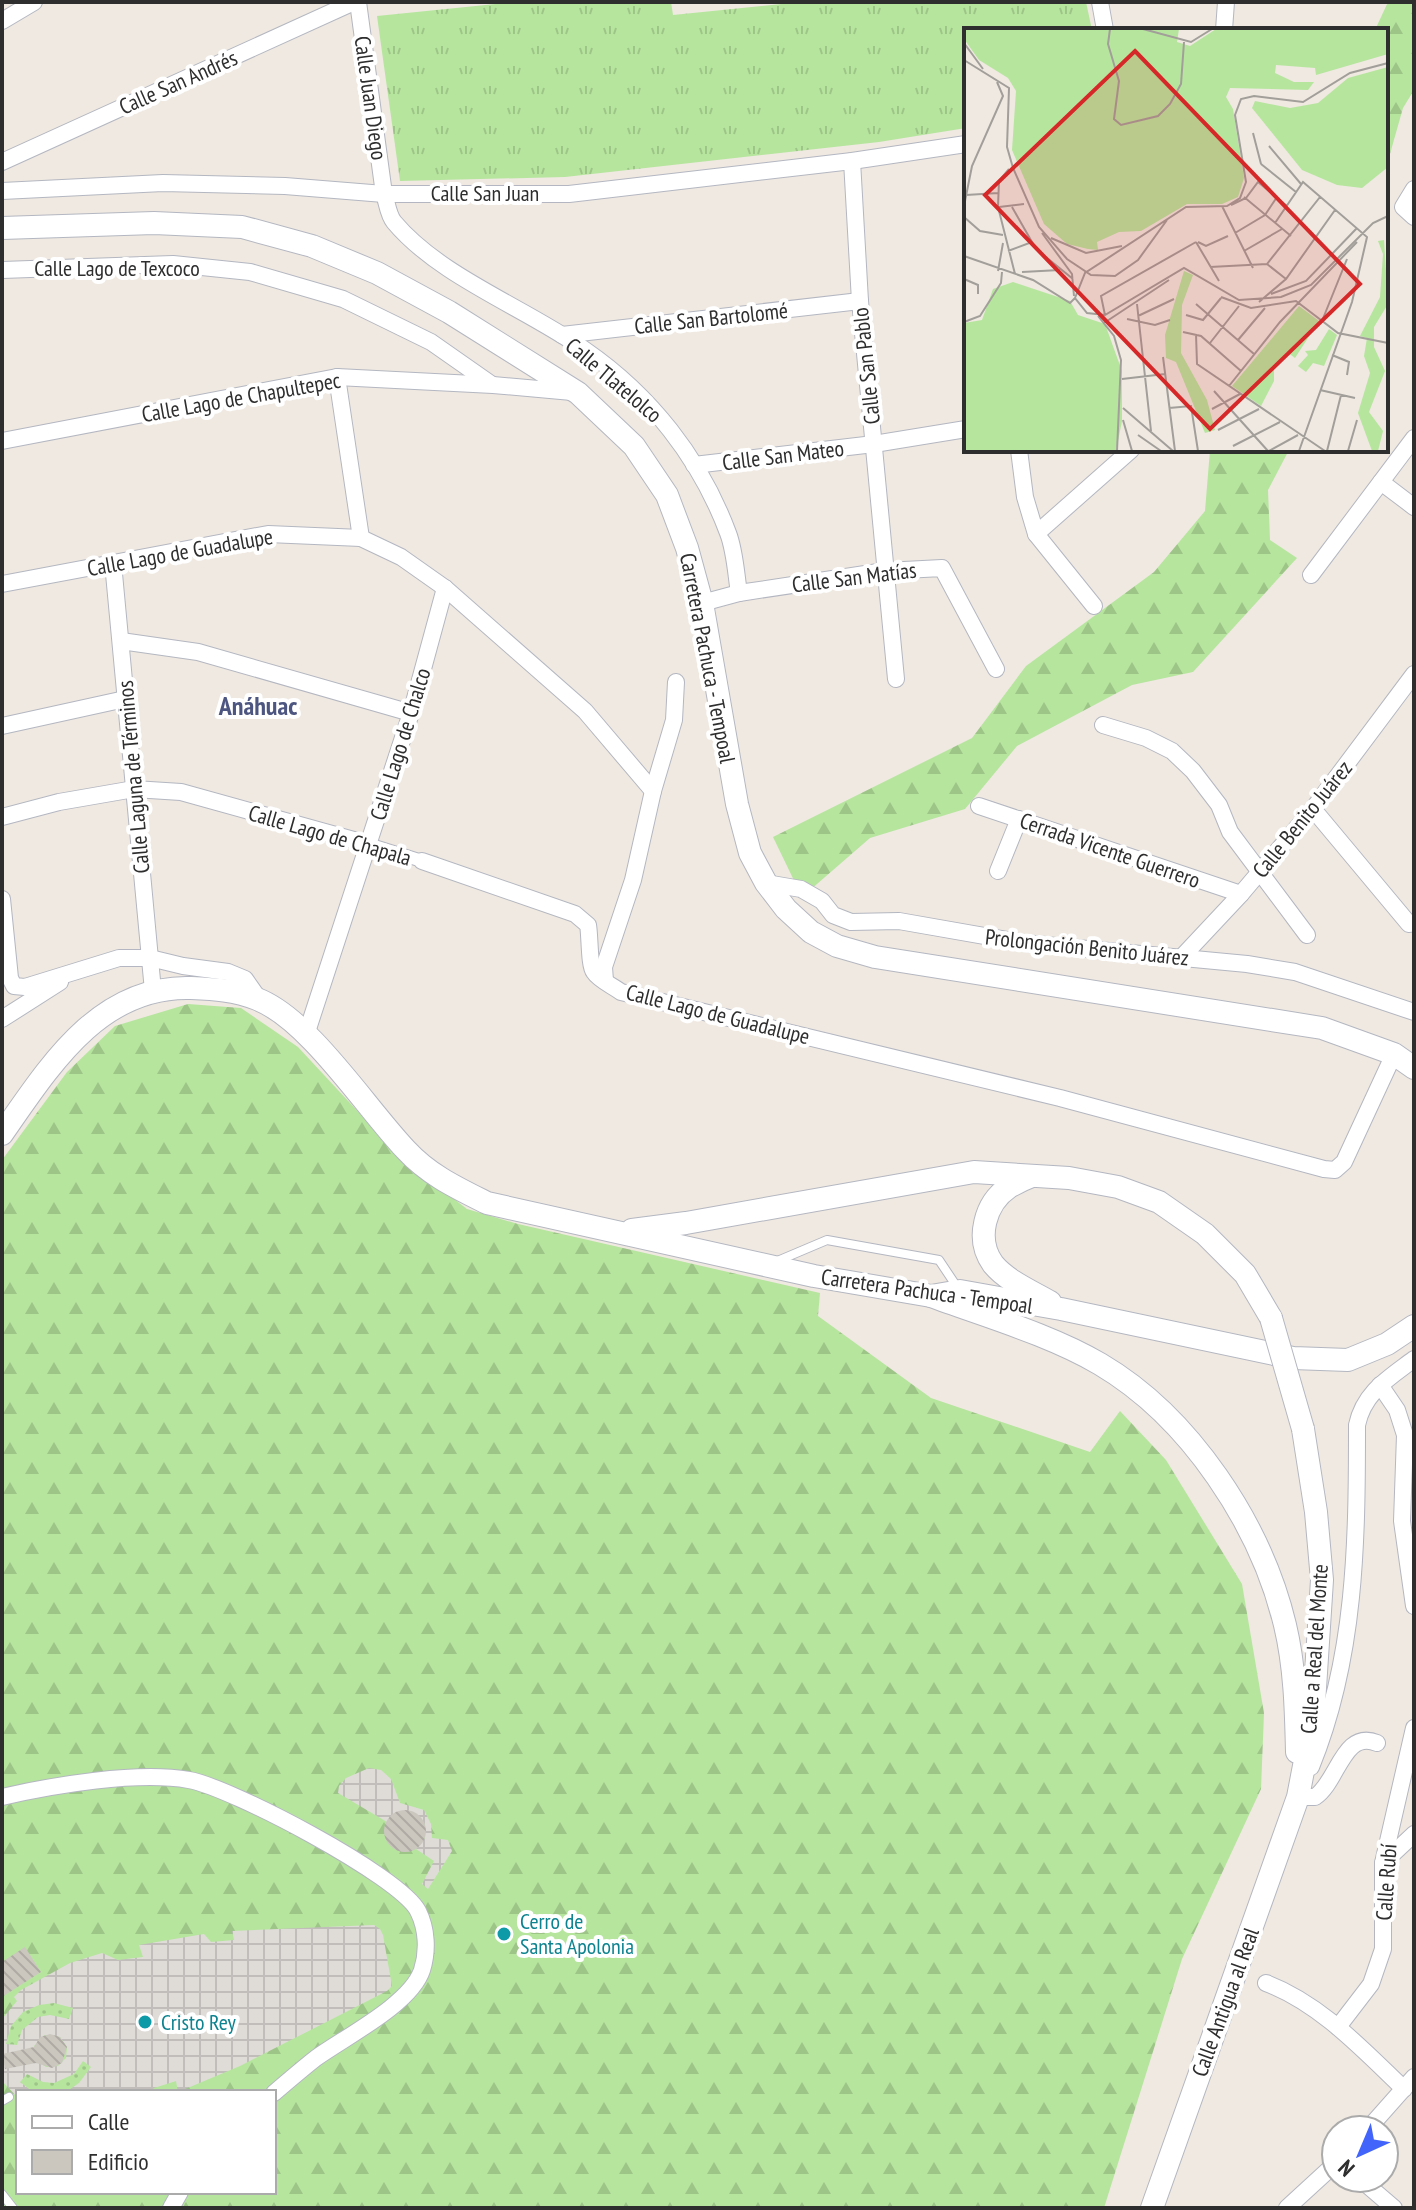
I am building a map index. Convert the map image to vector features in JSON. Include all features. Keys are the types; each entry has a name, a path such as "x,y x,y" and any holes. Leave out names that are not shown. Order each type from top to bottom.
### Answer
{"main road":[{"name":"Carretera Pachuca - Tempoal","path":"2,228 154,223 242,227 312,246 377,273 449,312 578,393 634,446 667,495 687,548 702,603 737,804 750,853 766,883 786,909 811,932 837,946 875,957 1322,1028 1394,1054 1414,1068"},
{"name":"Carretera Pachuca - Tempoal","path":"2,1134 43,1076 74,1039 99,1017 153,991 225,989 259,999 283,1014 306,1035 408,1152 444,1182 487,1203 766,1266 931,1296 960,1291 1293,1358 1348,1360 1387,1344 1414,1326"},
{"name":"Calle a Real del Monte","path":"619,1231 686,1223 974,1172 1034,1174 1118,1187 1159,1202 1205,1234 1245,1274 1271,1318 1303,1429 1316,1512 1322,1580 1313,1719 1298,1797"},
{"path":"1034,1174 1007,1188 994,1203 985,1218 983,1235 986,1250 1007,1277 1061,1309"},
{"path":"931,1296 1079,1353 1102,1365 1145,1398 1193,1445 1230,1496 1256,1544 1285,1625 1295,1685 1298,1797"},
{"name":"Calle Antigua al Real","path":"1152,2208 1298,1797"}],"street":[{"path":"2,21 34,2"},
{"name":"Calle San Andrés","path":"2,162 356,2"},
{"name":"Calle Juan Diego","path":"356,2 384,194"},
{"path":"1100,2 1108,28"},
{"path":"1224,28 1226,2"},
{"name":"Calle San Juan","path":"2,191 163,183 285,186 384,194 569,194 852,161 964,144"},
{"name":"Calle San Pablo","path":"852,161 860,301 896,679"},
{"path":"1408,212 1414,189"},
{"name":"Calle Tlatelolco","path":"384,194 391,220 428,253 586,350 647,401 677,437 729,536 739,593"},
{"name":"Calle Lago de Texcoco","path":"2,270 173,264 250,272 343,299 431,342 493,385"},
{"name":"Calle San Bartolomé","path":"562,335 860,301"},
{"path":"337,377 361,538"},
{"name":"Calle Lago de Chapultepec","path":"2,441 337,377 578,393"},
{"name":"Calle San Mateo","path":"694,465 874,444 964,429"},
{"path":"1311,575 1414,438"},
{"path":"1019,452 1025,497 1036,534 1094,606"},
{"path":"1036,534 1129,452"},
{"path":"1381,482 1414,507"},
{"name":"Calle Lago de Guadalupe","path":"2,584 268,534 361,538 401,557 445,588 585,711 653,791 633,880 604,967 605,981 621,992 1060,1098 1335,1170 1344,1162 1394,1054"},
{"name":"Calle Laguna de Términos","path":"113,563 153,991"},
{"name":"Calle San Matías","path":"702,603 739,593 885,571 942,568 996,669"},
{"name":"Calle Lago de Chalco","path":"306,1035 411,713 445,588"},
{"path":"121,641 198,652 411,713"},
{"name":"Calle Benito Juárez","path":"1181,958 1259,874 1313,809 1414,674"},
{"path":"653,791 674,720 676,682"},
{"path":"2,726 125,699"},
{"path":"1103,725 1146,738 1172,751 1193,771 1219,805 1230,832 1259,874 1307,935"},
{"name":"Calle Lago de Chapala","path":"2,817 59,802 134,789 181,792 368,844 575,914 588,925 591,965 594,973 605,981"},
{"name":"Cerrada Vicente Guerrero","path":"979,806 1241,894"},
{"path":"1313,809 1409,924"},
{"path":"998,871 1019,819"},
{"name":"Prolongación Benito Juárez","path":"766,883 801,889 822,901 833,915 851,922 899,921 1024,943 1247,964 1295,972 1414,1012"},
{"path":"2,899 10,978 14,986 25,987 119,958 150,958 228,972 245,979 259,999"},
{"path":"2,1019 78,970"},
{"path":"1377,1743 1358,1741 1348,1749 1323,1792 1315,1797 1298,1797 1328,1726 1346,1650 1357,1540 1357,1425 1360,1410 1370,1393 1414,1359"},
{"path":"1380,1385 1397,1410 1405,1435 1408,1496 1402,1521 1414,1606"},
{"name":"Calle Rubí","path":"1338,2027 1371,1984 1383,1949 1383,1863 1411,1758 1414,1728"},
{"path":"2,1797 129,1778 189,1780 260,1806 396,1886 418,1909 427,1939 422,1972 397,2003 316,2058 276,2091"},
{"path":"1383,1863 1414,1834"},
{"path":"1266,1983 1282,1989 1338,2027 1409,2083 1381,2114"},
{"path":"1287,2208 1320,2178"},
{"path":"1378,2194 1394,2208"}],"lane":[{"path":"766,1266 827,1240 939,1260 960,1291"},
{"path":"2,2194 13,2208"}],"green space":[{"path":"515,2 671,2 673,15 801,2 1086,2 1092,28 964,28 964,128 879,142 565,177 400,181 377,16"},
{"path":"1388,2 1414,2 1414,90 1403,108 1388,161 1388,28 1376,28"},
{"path":"1210,452 1288,452 1268,490 1270,540 1297,558 1193,672 1132,685 1017,746 965,809 870,838 802,897 773,837 972,738 1026,666 1154,572 1205,511"},
{"path":"188,1004 241,1008 298,1047 403,1160 467,1209 518,1224 820,1293 818,1316 931,1398 1090,1452 1120,1411 1166,1460 1242,1584 1264,1713 1261,1789 1182,1959 1104,2208 2,2208 2,1160 67,1072 115,1026"},
{"path":"54,2003 73,2008 69,2020 61,2017 17,2045 5,2044 11,2027 22,2014 36,2006"},
{"path":"82,2060 91,2067 77,2083 65,2090 30,2090 19,2082 28,2073 43,2082 64,2080"}],"shaded area":[{"path":"369,1768 381,1770 391,1779 400,1803 424,1810 431,1824 432,1838 448,1840 452,1851 428,1889 422,1884 434,1861 416,1849 425,1838 425,1825 421,1818 410,1811 402,1811 387,1822 338,1793 339,1786 346,1778"},
{"path":"374,1925 383,1935 392,1986 240,2066 183,2090 178,2090 176,2081 152,2090 69,2090 79,2083 91,2067 83,2061 74,2074 54,2083 43,2082 27,2074 20,2082 30,2090 16,2090 16,2096 2,2081 2,2019 17,2001 14,1997 21,1990 70,1963 102,1953 118,1960 143,1957 139,1945 204,1934 211,1942 234,1940 232,1931","holes":["54,2003 73,2008 69,2019 50,2015 38,2017 22,2030 17,2045 6,2044 11,2026 23,2012","45,2035 60,2037 67,2047 66,2058 58,2066 46,2067 37,2061 34,2046"]}],"building":[{"path":"405,1810 420,1816 426,1831 420,1846 405,1852 390,1846 384,1831 390,1816"},
{"path":"25,1947 41,1972 2,1997 2,1962"},
{"path":"50,2034 60,2037 67,2047 62,2063 52,2068 36,2063 5,2069 2,2054 34,2047 40,2037"}],"place":[{"name":"Cerro de Santa Apolonia","path":"504,1934"},
{"name":"Cristo Rey","path":"145,2022"}],"district":[{"name":"Anáhuac","path":"258,706"}]}
